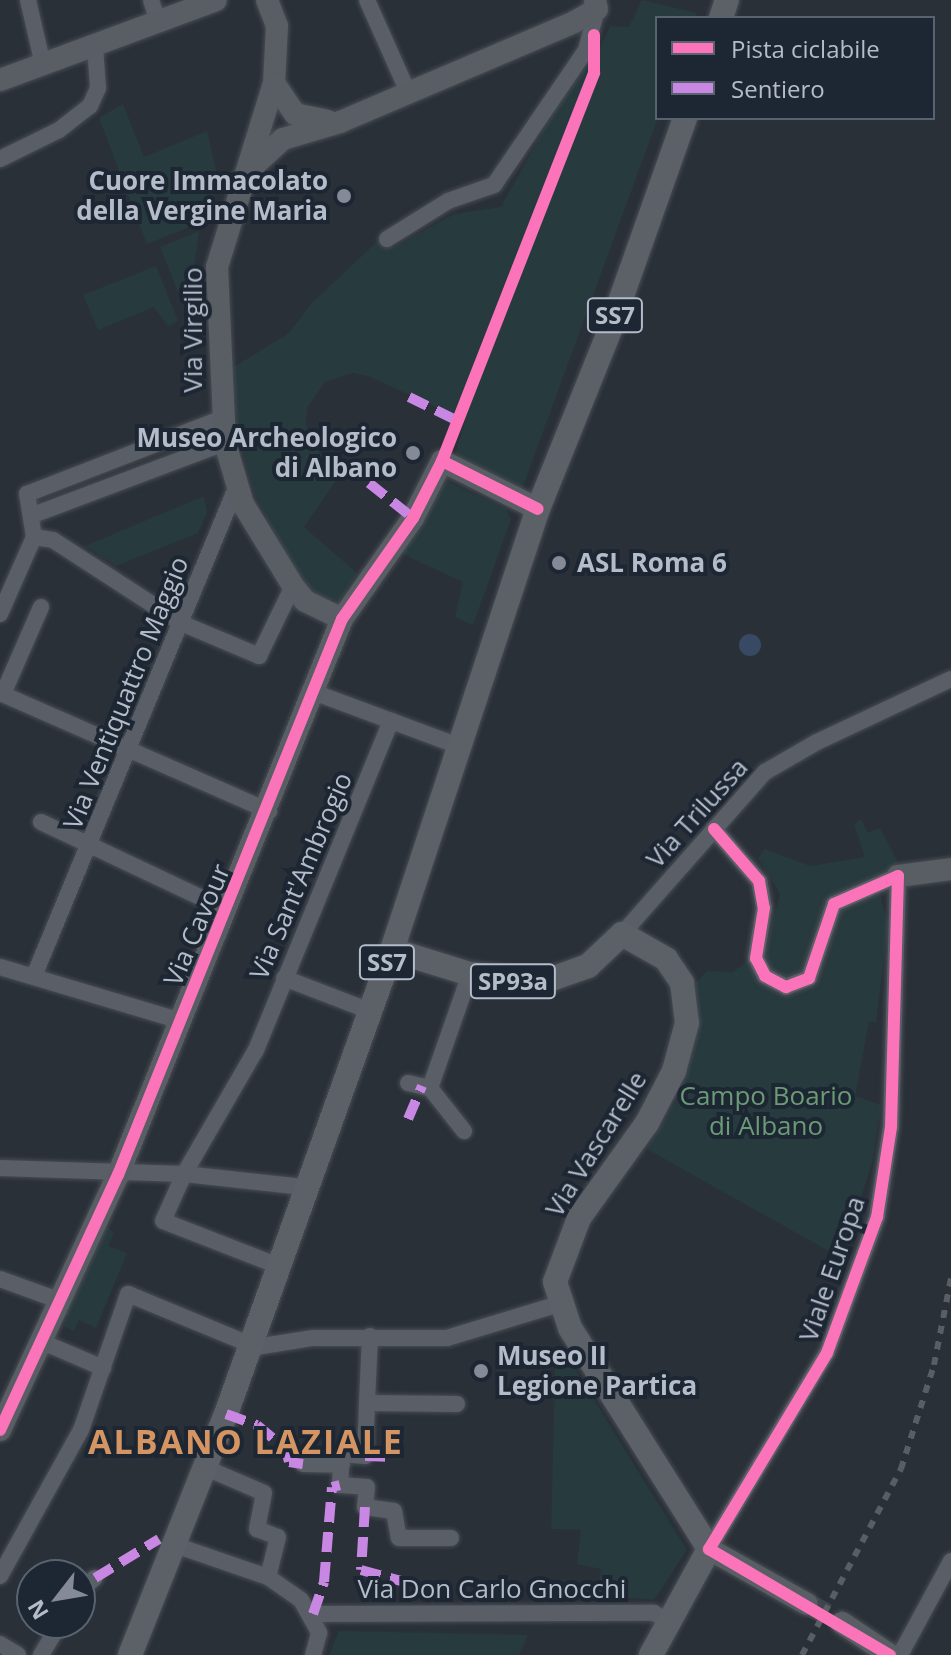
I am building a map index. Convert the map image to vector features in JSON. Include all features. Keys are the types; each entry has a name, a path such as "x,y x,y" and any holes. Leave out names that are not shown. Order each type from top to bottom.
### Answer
{"main road":[{"name":"SS7","path":"130,1655 226,1414 303,1187 392,950 538,509 611,327 684,120"},
{"name":"SP93a","path":"392,950 470,974 516,981 553,980 598,959 622,934"},
{"name":"Via Vascarelle","path":"559,1304 555,1282 579,1218 662,1097 685,1032 686,1003 678,973 658,954 622,934"},
{"path":"559,1304 709,1549 651,1655"}],"street":[{"path":"28,0 43,65"},
{"path":"0,80 95,46 155,10 216,0"},
{"name":"Via Virgilio","path":"267,0 277,26 274,83 217,267 225,443 236,488 332,649"},
{"path":"367,0 408,92"},
{"path":"243,180 274,143 340,122 596,4"},
{"path":"387,239 448,201 494,185 586,50 596,4"},
{"path":"0,159 59,130 90,106 98,88 95,46"},
{"path":"274,83 295,114 340,122"},
{"path":"0,614 34,537 33,515 27,494 223,418"},
{"path":"33,515 225,443"},
{"name":"Via Cavour","path":"0,1430 118,1175 269,811 342,619 413,518 442,461 538,509"},
{"name":"Via Ventiquattro Maggio","path":"34,976 236,488"},
{"path":"34,537 53,540 181,623 259,656 299,594 342,619"},
{"path":"41,607 2,694 269,811"},
{"name":"Via Trilussa","path":"622,934 750,786 783,760 951,679"},
{"path":"316,693 391,721 463,741"},
{"name":"Via Sant'Ambrogio","path":"276,1265 163,1221 184,1174 256,1050 391,721"},
{"path":"41,822 227,910"},
{"path":"714,829 759,881 764,908 756,958 765,976 786,987 809,978 834,904 898,876 951,869"},
{"name":"Viale Europa","path":"709,1549 827,1353 877,1217 891,1127 898,876"},
{"path":"0,967 181,1021"},
{"path":"430,1088 470,974"},
{"path":"284,978 370,1011"},
{"path":"408,1083 430,1088 464,1131"},
{"path":"0,1168 118,1175 184,1174 303,1187"},
{"path":"0,1298 4,1280 58,1300"},
{"path":"0,1576 81,1430 128,1294 278,1347 313,1338 460,1336 559,1304"},
{"path":"370,1336 365,1456 342,1454 340,1485 367,1487 365,1507 394,1511 399,1538 451,1538"},
{"path":"40,1341 103,1368"},
{"path":"367,1403 457,1404"},
{"path":"303,1464 342,1465"},
{"path":"206,1468 264,1493 257,1529 278,1537 268,1577"},
{"path":"172,1544 268,1577 313,1614 319,1633 313,1655"},
{"path":"709,1549 807,1604"},
{"path":"900,1655 951,1561"},
{"name":"Via Don Carlo Gnocchi","path":"313,1614 654,1613 669,1622"},
{"path":"842,1623 890,1655"},
{"path":"0,1644 18,1655"}],"green space":[{"path":"642,0 697,13 696,16 655,16 657,120 522,489 455,456 465,420 368,376 353,373 325,382 307,408 306,424 320,453 344,469 304,527 357,573 339,601 318,597 292,566 255,494 237,433 234,367 289,333 312,303 384,235 393,248 454,214 501,207 580,64 595,58 610,26 629,27"},
{"path":"123,104 144,157 207,131 219,182 202,222 147,244 99,118"},
{"path":"199,231 191,287 178,292 160,247"},
{"path":"156,266 178,321 168,326 154,307 98,330 83,295"},
{"path":"448,482 506,509 511,519 473,625 455,617 463,582 398,552 440,486"},
{"path":"204,496 207,513 198,533 116,566 85,546"},
{"name":"Campo Boario di Albano","path":"861,819 868,833 880,828 900,866 876,878 888,925 876,1022 869,1022 855,1096 881,1105 872,1164 841,1258 647,1149 677,1100 693,986 707,971 733,972 767,945 780,894 758,858 765,849 810,866 865,857 854,824"},
{"path":"98,1222 114,1232 108,1246 127,1253 96,1328 79,1320 74,1331 64,1326 68,1317 60,1313"},
{"path":"561,1359 575,1369 687,1550 654,1600 597,1595 601,1569 577,1564 581,1530 551,1529 555,1370"},
{"path":"339,1631 528,1635 519,1655 329,1655"}],"water":[{"path":"750,634 758,637 761,645 758,653 750,656 742,653 739,645 742,637"}],"tunnel":[{"path":"807,1604 842,1623"}],"railway":[{"path":"802,1655 901,1469 934,1365 951,1278"}],"marked path":[{"path":"409,397 458,421"},
{"path":"369,483 413,518"},
{"path":"408,1119 422,1086"},
{"path":"226,1414 257,1425 286,1449 289,1462 303,1464"},
{"path":"365,1456 395,1457"},
{"path":"313,1614 324,1582 332,1487 340,1485"},
{"path":"365,1507 361,1570 419,1586"},
{"path":"96,1577 159,1539"}],"cycle path":[{"path":"0,1430 118,1175 342,619 413,518 442,461 594,73 594,35"},
{"path":"442,461 538,509"},
{"path":"714,829 759,881 764,908 756,958 765,976 786,987 809,978 834,904 898,876 891,1127 877,1217 827,1353 709,1549 890,1655"}],"place":[{"name":"Cuore Immacolato della Vergine Maria","path":"344,196"},
{"name":"Museo Archeologico di Albano","path":"413,453"},
{"name":"ASL Roma 6","path":"559,563"},
{"name":"Museo II Legione Partica","path":"481,1371"}],"district":[{"name":"ALBANO LAZIALE","path":"246,1442"}]}
